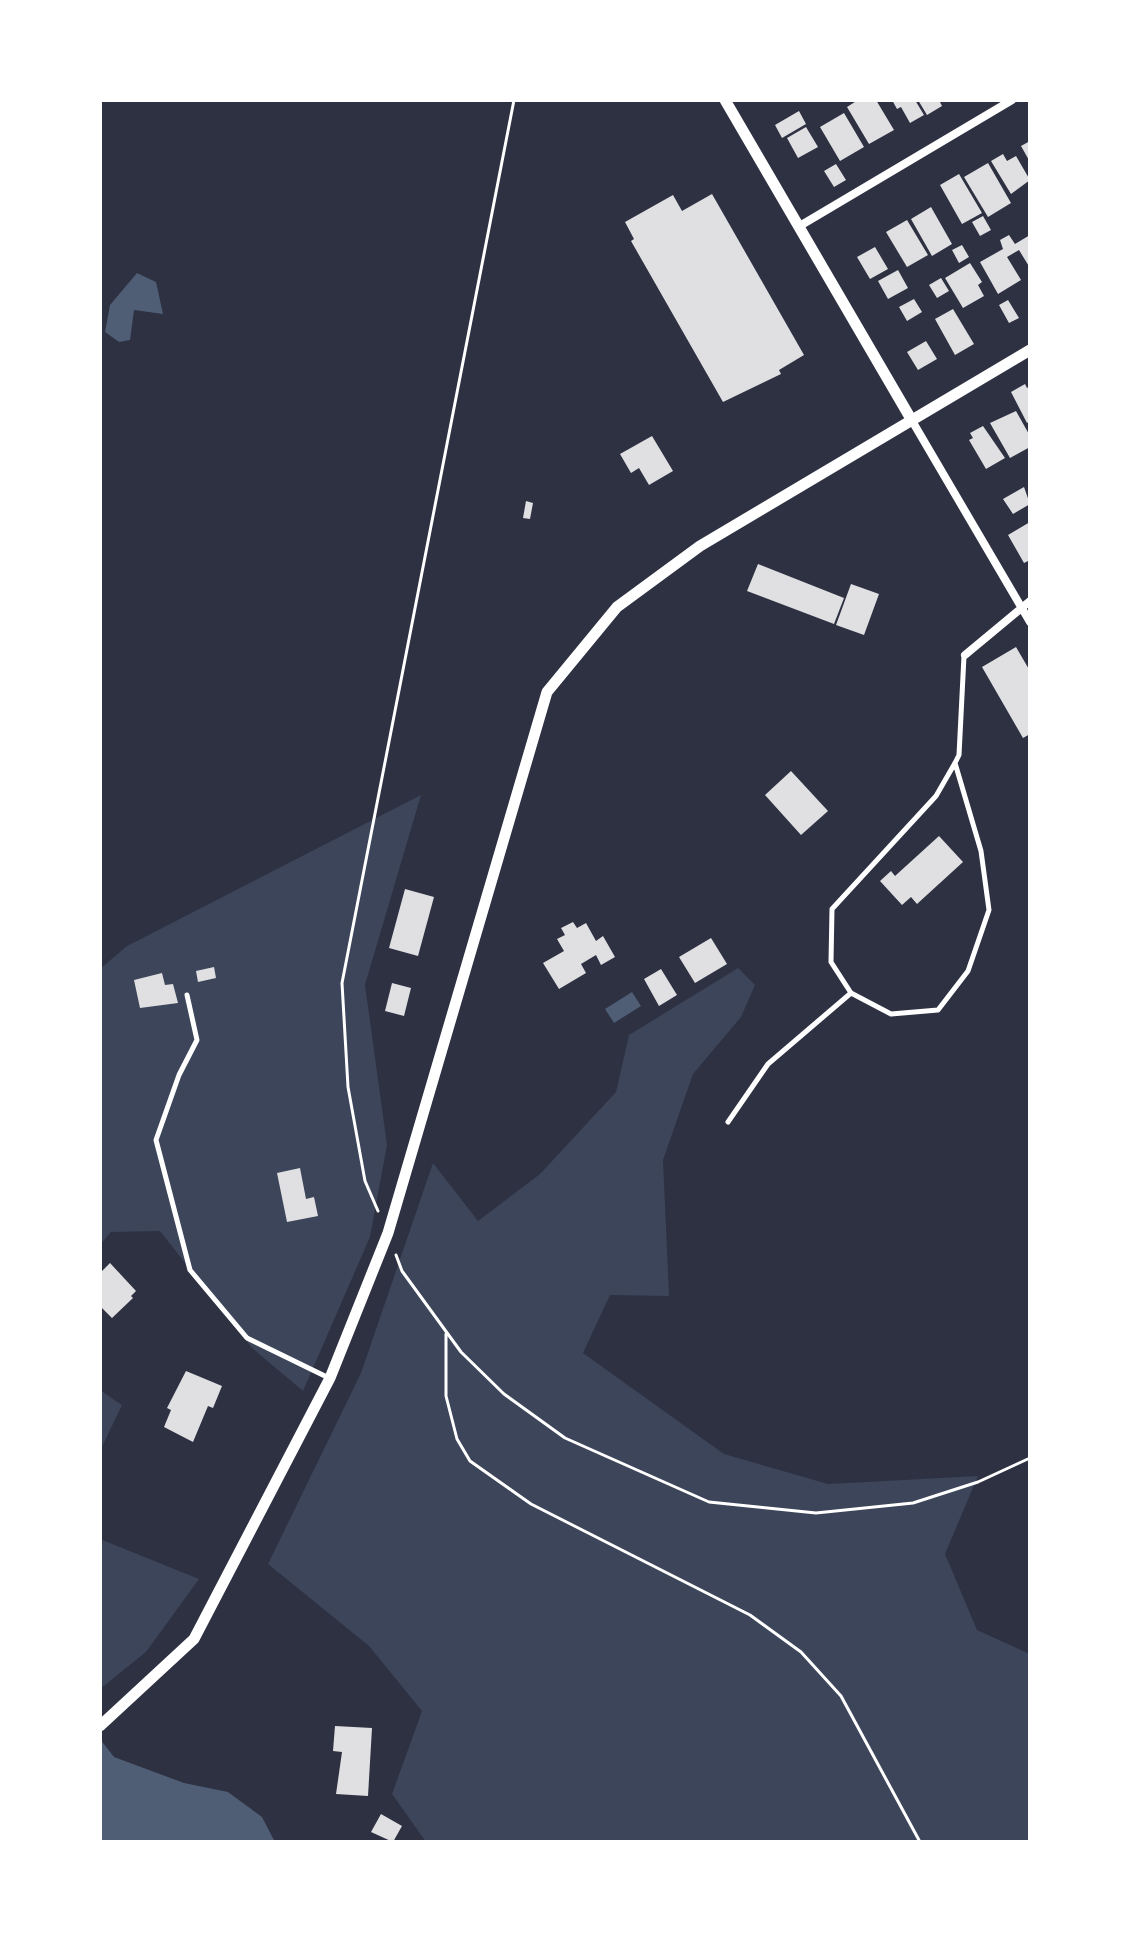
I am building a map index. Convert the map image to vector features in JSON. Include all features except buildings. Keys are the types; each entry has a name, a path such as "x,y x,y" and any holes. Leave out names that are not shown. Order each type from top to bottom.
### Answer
{"street":[{"path":"725,100 911,419 1026,604 1030,622"},
{"path":"798,227 1012,100"},
{"path":"100,1726 194,1639 330,1378 388,1233 547,692 617,607 700,546 1030,350"},
{"path":"965,655 1026,604"}],"lane":[{"path":"955,763 981,851 989,910 968,971 938,1010 891,1014 851,993 831,962 832,909 936,796 955,763 959,755 965,655"},
{"path":"728,1122 768,1064 851,993"},
{"path":"187,995 197,1040 179,1075 156,1140 190,1270 247,1338 330,1378"}],"path":[{"path":"514,100 342,983 348,1087 365,1181 402,1271 446,1333 504,1394 565,1438 709,1502 816,1513 913,1503 978,1482 1030,1458"},
{"path":"446,1333 446,1396 457,1439 470,1461 531,1504 750,1615 801,1652 841,1696 920,1842"}],"shaded area":[{"path":"137,273 156,282 163,314 134,310 130,340 119,342 105,332 110,305"},
{"path":"421,795 365,985 387,1145 370,1237 303,1391 252,1348 160,1231 111,1232 100,1245 100,969 127,946"},
{"path":"738,968 755,985 741,1017 693,1074 663,1160 669,1296 610,1295 583,1353 724,1454 828,1484 978,1476 945,1554 977,1630 1030,1654 1030,1842 426,1842 392,1794 422,1711 369,1646 268,1564 361,1373 433,1163 478,1221 540,1174 616,1092 629,1035"},
{"path":"632,992 641,1006 614,1023 605,1009"},
{"path":"100,1390 122,1405 100,1451"},
{"path":"100,1539 199,1579 146,1652 100,1689"},
{"path":"100,1739 114,1757 184,1783 228,1792 262,1817 275,1842 100,1842"}]}
